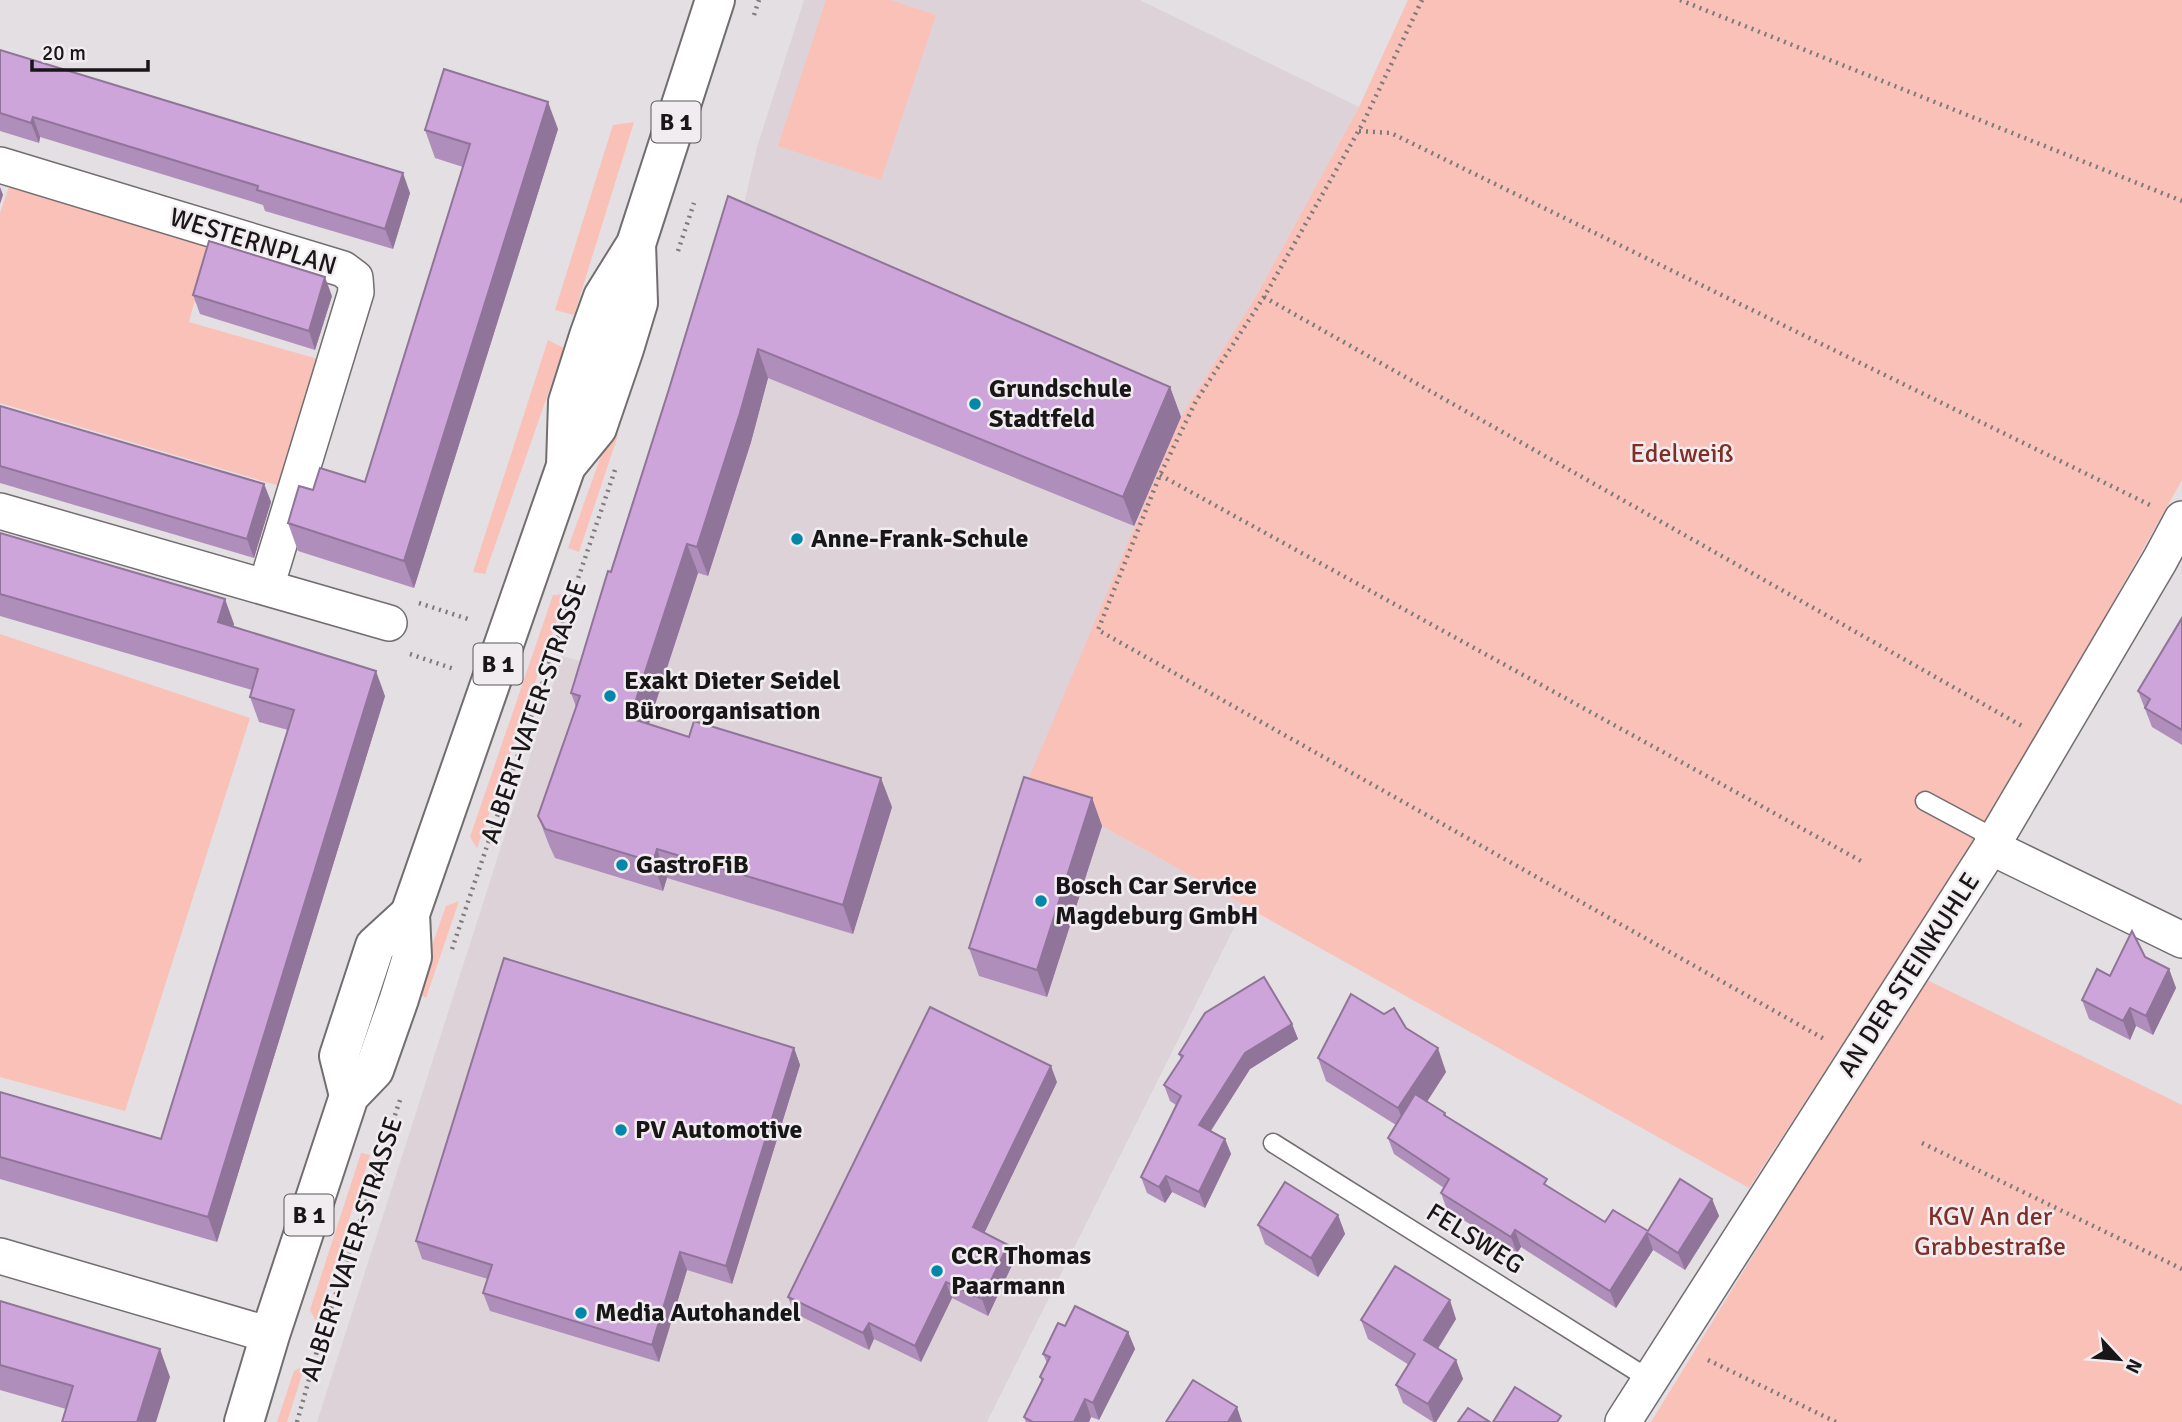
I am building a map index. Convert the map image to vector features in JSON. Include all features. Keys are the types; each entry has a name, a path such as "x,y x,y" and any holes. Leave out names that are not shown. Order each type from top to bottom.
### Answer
{"main road":[{"name":"ALBERT-VATER-STRASSE","path":"244,1422 349,1096 339,1056 375,946 410,914 565,466 597,428 638,303 636,244 715,0"}],"street":[{"name":"WESTERNPLAN","path":"0,165 344,269 355,278 356,292 266,587"},
{"path":"0,511 389,624"},
{"name":"AN DER STEINKUHLE","path":"1623,1422 1991,847 2161,560 2167,513"},
{"path":"1991,847 2182,940"},
{"path":"0,1256 270,1335"}],"lane":[{"path":"1924,801 1981,831 1991,847"},
{"name":"FELSWEG","path":"1273,1143 1650,1379"}],"path":[{"path":"751,25 759,0"},
{"path":"1422,0 1359,131 1264,297 1196,401 1160,475 1098,630 1828,1041"},
{"path":"1680,0 2182,201"},
{"path":"1359,131 1391,133 2167,513"},
{"path":"674,263 694,201"},
{"path":"1264,297 2026,729"},
{"name":"ALBERT-VATER-STRASSE","path":"448,961 619,458"},
{"path":"1160,475 1861,861"},
{"name":"ALBERT-VATER-STRASSE","path":"297,1422 317,1351 402,1095"},
{"path":"1922,1143 2182,1269"},
{"path":"1673,1343 1836,1422"}],"shaded area":[{"path":"804,0 1140,0 1359,107 1256,296 1181,417 1102,826 1245,906 987,1422 317,1422 562,656 598,666 739,226 757,147"}],"green space":[{"path":"826,0 891,0 936,15 881,180 778,146"},
{"name":"Edelweiß","path":"1408,0 2182,0 2182,480 1981,831 1749,1188 1102,826 1021,797 1181,417 1256,296 1359,107"},
{"path":"634,122 574,315 555,310 613,125"},
{"path":"11,181 210,244 189,322 325,361 286,488 0,403 0,213"},
{"path":"548,340 564,348 485,574 473,572"},
{"path":"611,428 618,435 579,552 568,548"},
{"path":"566,594 477,848 470,837 553,595"},
{"path":"0,634 250,718 125,1111 0,1077"},
{"path":"459,901 426,998 416,991 446,906"},
{"name":"KGV An der Grabbestraße","path":"1923,978 2182,1105 2182,1422 1651,1422"},
{"path":"361,1153 370,1155 316,1321 310,1310"},
{"path":"305,1365 287,1422 277,1422 294,1371"}],"building":[{"path":"0,50 403,173 385,229 257,190 258,186 33,117 31,123 0,113"},
{"path":"444,69 548,102 404,561 288,523 299,486 313,490 320,468 365,482 470,144 425,130"},
{"path":"728,196 1170,387 1123,497 758,349 697,547 687,544 630,718 689,737 694,721 881,778 843,905 657,849 653,862 545,829 538,816 580,696 571,693"},
{"path":"209,241 325,277 309,331 193,295"},
{"path":"0,406 264,484 247,539 0,466"},
{"path":"0,533 225,599 218,622 376,671 208,1217 0,1157 0,1092 161,1139 294,710 250,697 258,669 0,594"},
{"path":"2182,618 2182,730 2145,708 2150,699 2138,691"},
{"name":"Bosch Car Service Magdeburg GmbH","path":"1024,777 1092,798 1037,970 969,948"},
{"path":"2132,931 2145,957 2169,969 2146,1016 2130,1008 2123,1021 2082,1000 2097,969 2110,976"},
{"name":"PV Automotive","path":"504,958 794,1048 726,1266 680,1252 652,1345 483,1293 492,1265 416,1241"},
{"path":"1264,977 1292,1024 1245,1053 1199,1125 1225,1139 1199,1192 1166,1176 1159,1187 1141,1177 1181,1096 1164,1085 1183,1056 1179,1054 1205,1013"},
{"path":"1351,994 1384,1014 1394,1008 1406,1028 1438,1048 1398,1108 1318,1058"},
{"path":"930,1007 1051,1066 973,1227 1008,1245 982,1299 946,1282 915,1346 869,1323 863,1333 788,1297"},
{"path":"1415,1094 1547,1179 1544,1184 1605,1222 1613,1210 1648,1231 1680,1179 1712,1199 1678,1253 1647,1233 1610,1291 1515,1230 1511,1237 1441,1193 1449,1179 1388,1138"},
{"path":"1285,1182 1338,1215 1311,1258 1258,1225"},
{"path":"1395,1266 1450,1300 1424,1340 1456,1360 1428,1404 1396,1385 1415,1354 1361,1320"},
{"path":"0,1301 160,1349 137,1422 62,1422 73,1386 0,1365"},
{"path":"1075,1306 1128,1332 1093,1403 1085,1399 1074,1422 1033,1422 1024,1417 1043,1379 1040,1377 1050,1357 1043,1354 1058,1323 1065,1326"},
{"path":"1193,1380 1237,1407 1228,1422 1166,1422"},
{"path":"1515,1387 1561,1416 1557,1422 1493,1422"},
{"path":"1468,1408 1490,1422 1458,1422"}],"place":[{"name":"Grundschule Stadtfeld","path":"975,404"},
{"name":"Anne-Frank-Schule","path":"797,539"},
{"name":"Exakt Dieter Seidel Büroorganisation","path":"610,696"},
{"name":"GastroFiB","path":"622,865"},
{"name":"Bosch Car Service Magdeburg GmbH","path":"1041,901"},
{"name":"PV Automotive","path":"621,1130"},
{"name":"CCR Thomas Paarmann","path":"937,1271"},
{"name":"Media Autohandel","path":"581,1313"}]}
